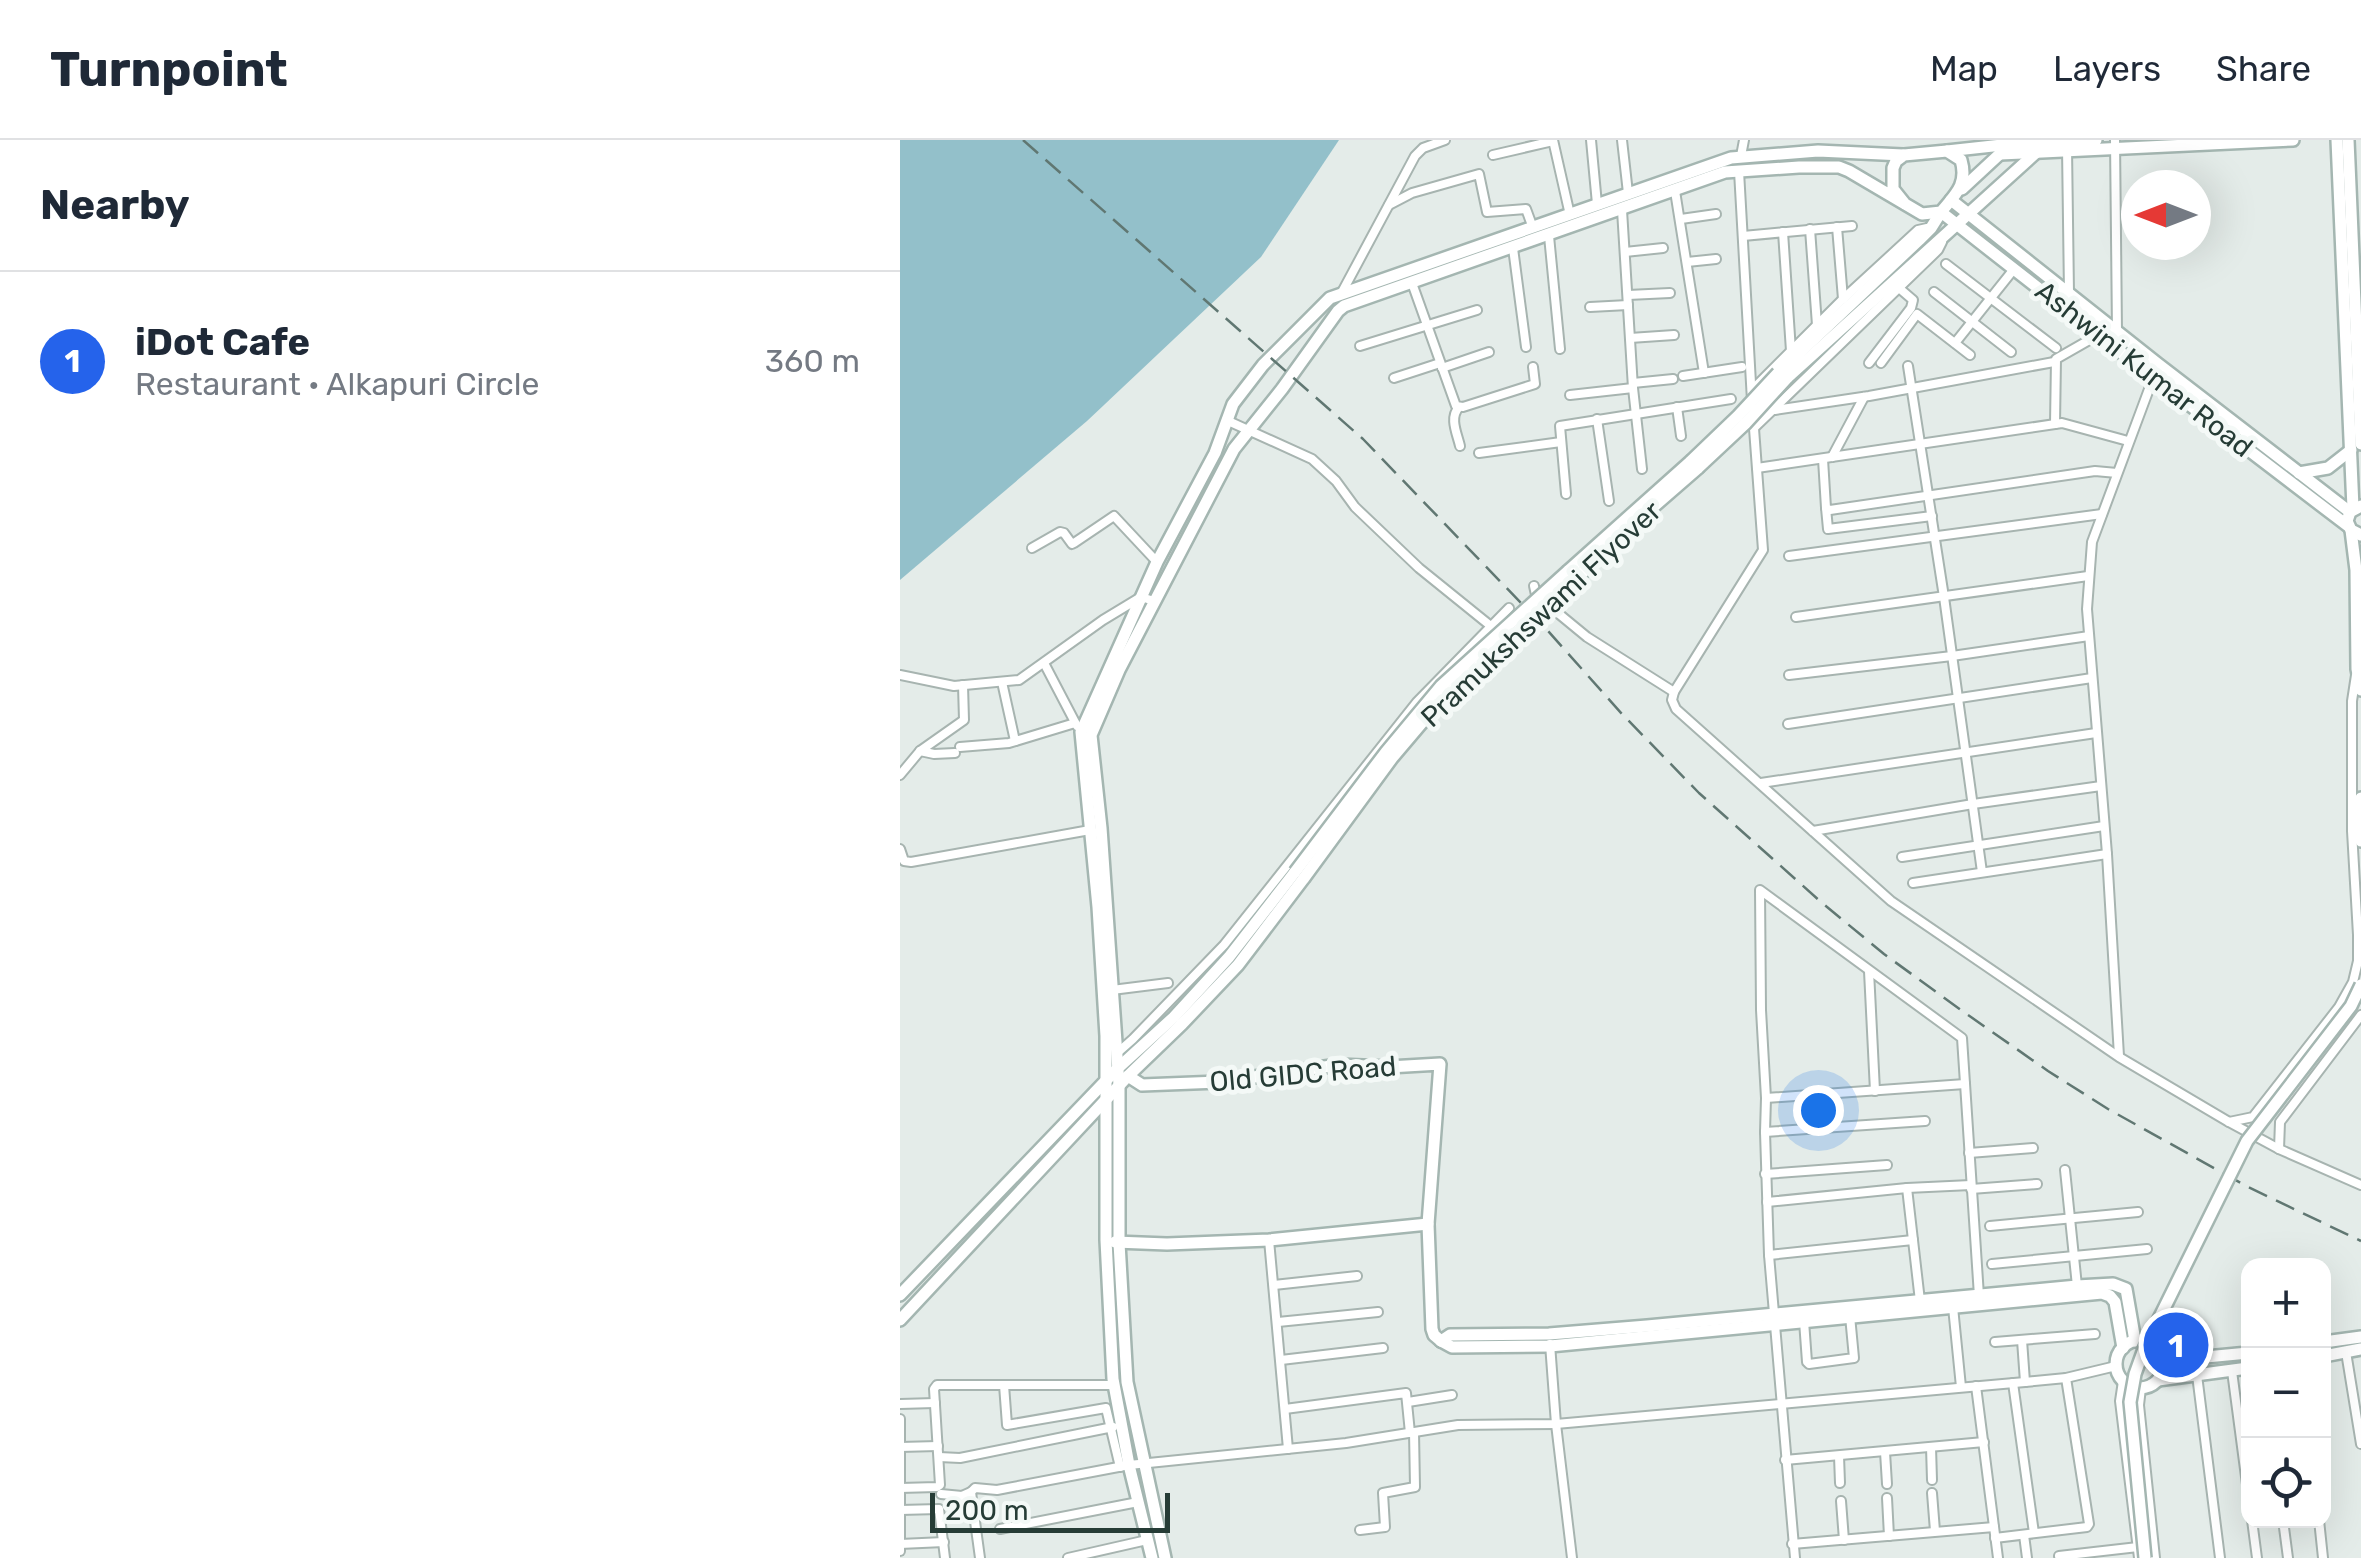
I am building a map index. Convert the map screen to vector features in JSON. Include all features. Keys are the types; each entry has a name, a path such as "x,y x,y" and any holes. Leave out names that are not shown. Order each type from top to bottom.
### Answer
{"street":[{"path":"1340,294 1419,152 1445,140"},
{"path":"1492,155 1553,140 1570,214"},
{"path":"1590,140 1597,204"},
{"path":"1622,140 1628,193"},
{"path":"1741,156 1744,140"},
{"path":"2009,146 2036,152 2096,140"},
{"path":"900,675 949,685 1024,678 1103,620 1148,599 1158,562 1215,453 1232,404 1320,305 1340,294 1705,165 1741,156 1818,150 1904,155 2049,141 2067,147 2293,140"},
{"path":"2338,140 2356,447"},
{"path":"2229,1122 2253,1117 2346,997 2358,961 2352,701 2356,669 2353,531 2359,356 2357,246 2348,140"},
{"name":"Pramukshswami Flyover","path":"1879,285 1957,224 2049,141"},
{"path":"2054,424 2054,362 2058,356 2114,329 2115,145"},
{"path":"1124,1466 1113,1385 1106,1036 1082,731 1148,599 1234,448 1341,308 1724,172 1839,168 1922,214 1942,212 2009,146"},
{"path":"2067,147 2068,293"},
{"path":"1947,151 1961,160 1962,189"},
{"path":"1904,155 1893,168 1893,189 1904,204"},
{"path":"1739,171 1763,550 1674,692 1676,709 1891,901 2119,1057 2229,1122 2361,1185"},
{"path":"1389,205 1430,187 1479,174 1487,212 1526,209 1533,228"},
{"path":"1676,191 1704,373"},
{"name":"Ashwini Kumar Road","path":"1951,200 2299,473 2354,509"},
{"path":"1622,210 1642,469"},
{"name":"Pramukshswami Flyover","path":"1121,1076 1172,1017 1238,965 1299,875 1442,699 1711,457 1879,285 1942,212"},
{"name":"Ashwini Kumar Road","path":"1942,212 2353,531"},
{"path":"1681,219 1716,214"},
{"path":"1743,236 1852,226"},
{"path":"1837,227 1843,299"},
{"path":"1752,390 1918,230 1931,228"},
{"path":"1810,229 1817,325"},
{"path":"1783,232 1791,350"},
{"path":"1754,428 1938,250 1944,234"},
{"path":"1549,236 1560,349"},
{"path":"1514,248 1526,346"},
{"path":"1625,252 1664,248"},
{"path":"1687,262 1716,258"},
{"path":"1946,264 2056,348"},
{"path":"1955,343 2014,269"},
{"path":"1412,283 1454,403 1459,407"},
{"path":"1869,363 1912,308 1913,300 1899,288"},
{"path":"1934,292 2011,352"},
{"path":"1628,295 1670,293"},
{"path":"1590,308 1628,306"},
{"path":"1360,346 1477,310"},
{"path":"1881,363 1917,314 1970,355"},
{"path":"1630,338 1674,335"},
{"path":"1394,378 1489,352"},
{"path":"1775,410 2054,362"},
{"path":"2119,1057 2088,576 2092,542 2158,364"},
{"path":"1908,366 1982,872"},
{"path":"1460,446 1454,412 1459,407 1535,384 1533,367"},
{"path":"1570,395 1742,367"},
{"path":"1864,397 1827,458 1828,528 1932,516"},
{"path":"1566,494 1560,426 1730,398"},
{"path":"1676,407 1681,436"},
{"path":"1226,420 1293,449 1324,468 1355,507 1419,568 1492,626"},
{"path":"1596,420 1609,501"},
{"path":"1756,468 2065,423 2128,441"},
{"path":"1478,454 1561,442"},
{"path":"2299,473 2328,468 2356,447"},
{"path":"1826,508 2095,471 2116,473"},
{"path":"1789,556 2102,514"},
{"path":"1032,548 1062,532 1074,543 1114,516 1158,562"},
{"path":"1796,618 2088,576"},
{"path":"1534,586 1536,594 1586,637 1674,692"},
{"path":"1116,1054 1172,1017 1224,945 1427,690 1509,608"},
{"path":"1790,675 2089,636"},
{"path":"1044,664 1082,731 1101,828 1116,1054 1121,1076 1113,1242 1127,1382 1165,1558"},
{"path":"2356,669 2361,690"},
{"path":"1788,724 2092,678"},
{"path":"1002,682 1015,742"},
{"path":"900,775 920,751 964,720 963,685"},
{"path":"920,751 934,754 1082,731"},
{"path":"1761,783 2096,733"},
{"path":"1812,832 2101,786"},
{"path":"2361,798 2361,841"},
{"path":"1902,856 2104,826"},
{"path":"900,849 904,860 911,862 1090,830"},
{"path":"1913,883 2107,854"},
{"path":"1794,1558 1769,1254 1760,890 1962,1038 1979,1296"},
{"path":"1869,970 1874,1091"},
{"path":"1112,990 1168,983"},
{"path":"2140,1554 2130,1402 2144,1349 2247,1141 2351,1006 2361,985"},
{"path":"2346,997 2361,998"},
{"path":"2346,997 2361,1006"},
{"path":"2279,1148 2280,1122 2361,1015"},
{"name":"Old GIDC Road","path":"1121,1076 1142,1085 1218,1082 1338,1066 1440,1064 1428,1224 1432,1329 1441,1342 1450,1335 1550,1340"},
{"path":"900,1295 1106,1082 1121,1076"},
{"path":"900,1320 1108,1097 1121,1076"},
{"path":"1766,1098 1966,1084"},
{"path":"1764,1132 1925,1121"},
{"path":"1970,1153 2034,1148"},
{"path":"1765,1174 1887,1165"},
{"path":"2065,1170 2077,1286"},
{"path":"1767,1202 1907,1188 2037,1184"},
{"path":"1907,1188 1920,1301"},
{"path":"1990,1226 2138,1212"},
{"path":"1113,1242 1269,1240 1428,1224"},
{"path":"1269,1240 1288,1450"},
{"path":"1769,1254 1913,1240"},
{"path":"1992,1264 2147,1249"},
{"path":"1274,1285 1357,1276"},
{"path":"1850,1313 1920,1301 1953,1304 1979,1296 2113,1284 2126,1289 2135,1341"},
{"path":"1572,1558 1550,1340 2106,1294 2115,1302 2123,1348"},
{"path":"1953,1304 1960,1388"},
{"path":"1278,1322 1378,1312"},
{"path":"1803,1317 1809,1364 1854,1358 1850,1313"},
{"path":"1995,1342 2096,1334"},
{"path":"2331,1341 2361,1337"},
{"path":"2022,1340 2025,1382"},
{"path":"2158,1380 2164,1361 2154,1344 2135,1341 2123,1348 2116,1366 2128,1385 2141,1388 2158,1380 2241,1370"},
{"path":"1281,1360 1383,1348"},
{"path":"2331,1355 2361,1350"},
{"path":"2346,1352 2361,1444"},
{"path":"2164,1361 2241,1354"},
{"path":"941,1494 962,1496 974,1488 997,1490 1172,1459 1288,1450 1458,1425 1556,1424 1960,1388 2066,1378 2116,1366"},
{"path":"2232,1372 2241,1440"},
{"path":"2197,1376 2220,1558"},
{"path":"1995,1538 2089,1524 2066,1378"},
{"path":"2123,1380 2120,1401 2140,1554"},
{"path":"2013,1383 2029,1534 2027,1558"},
{"path":"900,1488 939,1486 934,1389 937,1385 1113,1385"},
{"path":"1004,1385 1008,1425 1108,1410 1152,1558"},
{"path":"1976,1386 1998,1558"},
{"path":"2141,1388 2155,1558"},
{"path":"1285,1409 1405,1392 1415,1487 1383,1493 1385,1527 1360,1530"},
{"path":"1408,1402 1452,1395"},
{"path":"900,1404 936,1403"},
{"path":"900,1420 900,1548 944,1542"},
{"path":"939,1456 960,1458 1113,1427"},
{"path":"1786,1460 1984,1442"},
{"path":"900,1446 938,1446"},
{"path":"1930,1447 1932,1480"},
{"path":"1886,1452 1886,1484"},
{"path":"1839,1456 1840,1483"},
{"path":"971,1492 980,1558"},
{"path":"1932,1493 1935,1532"},
{"path":"1887,1498 1890,1536"},
{"path":"1842,1501 1844,1540"},
{"path":"1000,1530 1138,1502"},
{"path":"900,1510 940,1508 945,1558"},
{"path":"1792,1544 1994,1527"},
{"path":"2253,1528 2257,1558"},
{"path":"2284,1528 2288,1558"},
{"path":"2320,1528 2324,1558"},
{"path":"1068,1558 1147,1540"},
{"path":"2058,1556 2140,1554"}],"water":[{"path":"900,140 1339,140 1261,257 1087,421 900,580"}],"railway":[{"path":"1023,140 1363,439 1699,793 1884,954 2108,1109 2248,1187 2361,1241"}],"place":[{"name":"iDot Cafe","path":"2176,1345"}]}
